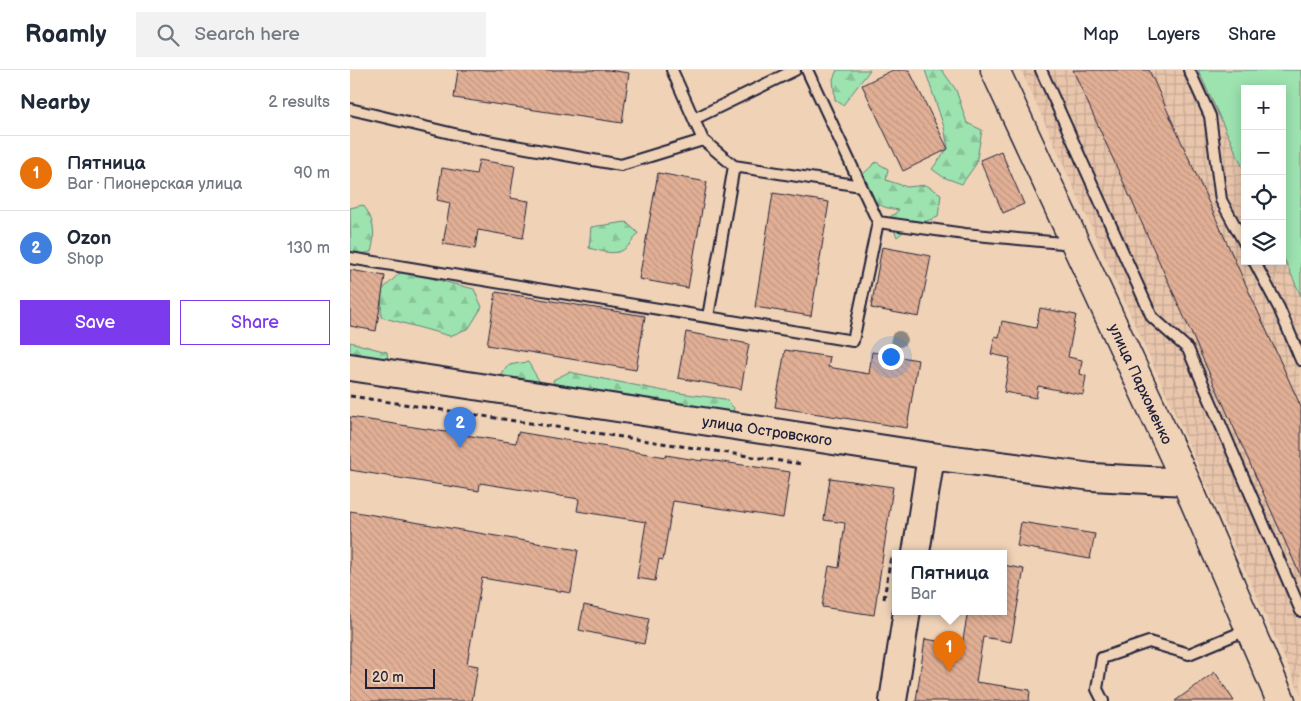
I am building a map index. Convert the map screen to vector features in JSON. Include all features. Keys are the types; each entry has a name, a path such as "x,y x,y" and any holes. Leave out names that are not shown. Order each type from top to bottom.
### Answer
{"main road":[{"name":"улица Пархоменко","path":"995,70 1186,482 1280,701"}],"street":[{"name":"улица Островского","path":"350,367 931,456 1092,477 1186,482"},
{"path":"904,550 931,456"},
{"path":"894,701 895,615"}],"lane":[{"path":"672,70 703,140 734,166 861,186"},
{"path":"694,120 795,70"},
{"path":"350,258 853,341 878,222 807,70"},
{"path":"1042,70 1152,317 1188,349 1301,611"},
{"path":"1189,70 1210,116 1221,200 1241,237"},
{"path":"350,109 470,138 621,165 703,140"},
{"path":"708,317 734,166"},
{"path":"878,222 965,234 1076,245"},
{"path":"1256,265 1279,308 1301,360"},
{"path":"1103,701 1097,689 1102,658 1149,642 1189,654 1250,629"}],"path":[{"path":"350,396 804,464"}],"shaded area":[{"path":"1021,70 1198,70 1241,163 1241,265 1286,265 1286,263 1301,296 1301,695"}],"green space":[{"path":"837,70 870,70 843,105 835,100 833,79"},
{"path":"925,70 942,70 956,90 967,123 982,130 976,164 962,184 943,177 932,169 948,148 944,127"},
{"path":"1198,70 1301,70 1301,296 1286,263 1286,85 1241,85 1241,163"},
{"path":"876,162 888,169 886,180 907,187 926,185 941,194 938,217 909,227 897,237 889,218 899,210 878,204 870,196 862,175"},
{"path":"363,205 372,221 373,239 371,252 351,256 350,208"},
{"path":"626,222 638,233 633,241 623,250 612,253 589,248 591,227"},
{"path":"402,271 474,289 482,307 469,328 450,336 381,317 382,290"},
{"path":"350,342 387,352 388,360 350,357"},
{"path":"528,362 541,384 500,378 508,365"},
{"path":"569,372 664,391 725,399 734,408 732,417 557,391 553,380"}],"building":[{"path":"458,70 608,70 629,73 622,123 454,98"},
{"path":"893,70 909,70 948,149 903,171 862,85"},
{"path":"1073,70 1149,70 1301,407 1301,577"},
{"path":"1001,151 1024,204 1003,213 980,160"},
{"path":"479,160 515,166 510,198 529,201 523,238 478,230 475,249 443,244 450,203 437,200 442,168 476,174"},
{"path":"658,173 707,182 688,288 639,279"},
{"path":"773,193 829,202 811,316 755,307"},
{"path":"882,247 931,256 919,317 871,308"},
{"path":"350,270 385,276 376,331 350,326"},
{"path":"496,292 645,316 636,370 487,345"},
{"path":"1040,308 1076,315 1068,357 1082,360 1080,374 1086,376 1083,395 1038,386 1036,398 1004,392 1010,358 991,354 995,336 999,337 1002,321 1036,328"},
{"path":"686,332 749,344 741,389 678,378"},
{"path":"785,350 830,357 828,367 869,374 872,352 918,360 907,428 775,407"},
{"path":"350,417 516,443 518,432 666,457 666,455 702,461 702,459 790,472 783,518 673,501 663,560 659,559 655,581 637,578 646,522 577,511 579,499 480,483 479,491 350,470"},
{"path":"830,478 893,487 874,615 822,607 829,566 839,568 845,523 824,520"},
{"path":"350,511 578,550 571,593 482,578 467,664 478,666 472,701 350,701"},
{"path":"1021,522 1095,534 1090,559 1017,546"},
{"path":"1007,566 1024,569 1011,642 983,637 976,682 1030,690 1029,701 916,701 925,639 962,645 967,615 1007,615"},
{"path":"584,605 649,619 644,644 579,630"},
{"path":"1215,672 1234,701 1175,701"}],"place":[{"name":"Ozon","path":"460,448"},
{"name":"Пятница","path":"949,672"}]}
